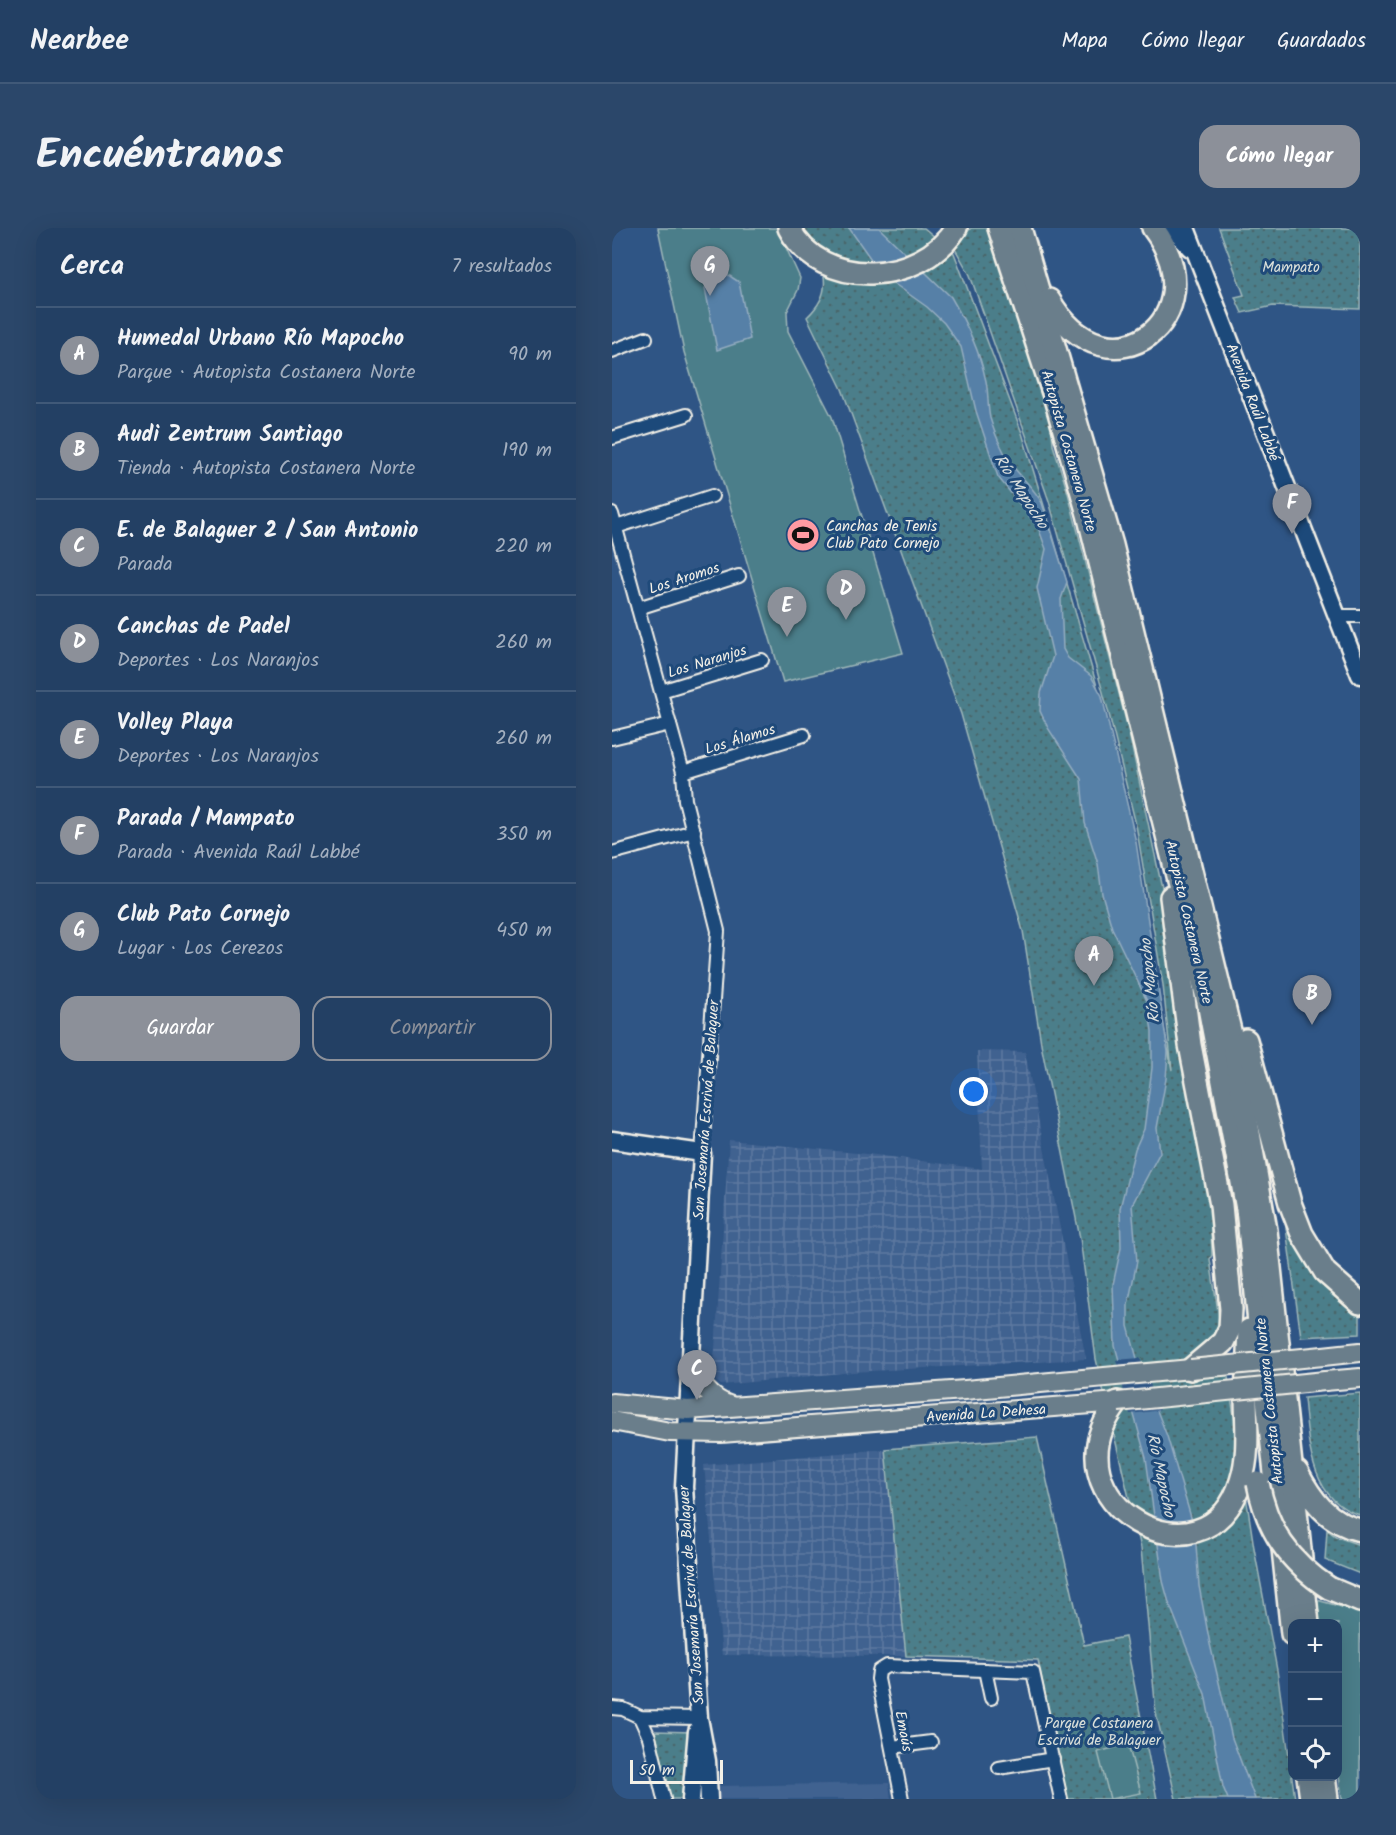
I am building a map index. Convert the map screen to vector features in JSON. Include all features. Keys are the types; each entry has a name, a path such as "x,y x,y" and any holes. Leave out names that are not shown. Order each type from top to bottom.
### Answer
{"highway":[{"path":"789,228 800,246 828,264 854,272 878,273 906,267 927,257 948,240 956,228"},
{"name":"Autopista Costanera Norte","path":"999,228 1085,502 1208,1002 1247,1209 1291,1619"},
{"name":"Autopista Costanera Norte","path":"1020,228 1107,523 1201,902 1234,1047 1266,1230 1308,1619"},
{"path":"1034,273 1059,316 1077,335 1101,345 1122,346 1139,341 1162,322 1174,294 1172,265 1163,243 1153,228"},
{"path":"1159,799 1164,861 1190,1045 1225,1237 1232,1309 1230,1328 1219,1348 1191,1369"},
{"path":"1201,902 1239,1016 1296,1219 1308,1248 1325,1272 1360,1303"},
{"path":"1247,1209 1250,1483 1278,1540 1300,1565 1329,1588 1360,1601"},
{"path":"1118,1402 1104,1426 1098,1453 1105,1491 1113,1505 1136,1523 1152,1530 1175,1534 1197,1530 1215,1520 1250,1483"},
{"path":"1292,1458 1304,1484 1322,1509 1338,1522 1360,1530"},
{"path":"1309,1781 1311,1799"},
{"path":"1325,1781 1327,1799"}],"main road":[{"name":"Avenida La Dehesa","path":"612,1403 688,1410 732,1407 1082,1380 1360,1352"},
{"path":"691,1365 705,1390 717,1401 732,1407"},
{"name":"Avenida La Dehesa","path":"612,1421 686,1434 1084,1406 1360,1378"}],"street":[{"path":"1172,228 1196,256"},
{"name":"Avenida Raúl Labbé","path":"1186,228 1360,675"},
{"path":"612,351 646,338"},
{"path":"612,438 686,415"},
{"path":"616,528 712,496"},
{"name":"San Josemaría Escrivá de Balaguer","path":"612,514 616,528 617,553 638,608 683,772 685,800 718,931 702,1153 684,1487 699,1718 707,1761 710,1799"},
{"name":"Los Aromos","path":"638,608 739,576"},
{"path":"1337,616 1360,616"},
{"name":"Los Naranjos","path":"661,691 762,660"},
{"path":"612,738 670,724"},
{"name":"Los Álamos","path":"683,772 804,735"},
{"path":"612,853 694,831"},
{"path":"612,1140 702,1153"},
{"name":"Emaús","path":"902,1799 878,1678 881,1669 891,1666 985,1670"},
{"path":"991,1698 985,1670 1033,1672 1061,1799"},
{"path":"612,1708 623,1709 640,1718 699,1718"},
{"path":"640,1718 649,1737 664,1799"},
{"name":"San Josemaría Escrivá de Balaguer","path":"691,1799 699,1718"},
{"path":"892,1747 931,1742"},
{"path":"999,1768 1053,1759"}],"shaded area":[{"path":"977,1051 1025,1052 1086,1359 852,1372 721,1385 713,1379 729,1140 876,1155 982,1169"},
{"path":"885,1449 906,1656 722,1655 704,1465"},
{"path":"889,1783 891,1799 720,1799 719,1786"}],"green space":[{"name":"Canchas de Tenis Club Pato Cornejo","path":"658,228 777,228 800,278 798,290 787,312 788,331 832,417 903,653 783,682 684,352"},
{"path":"800,228 924,228 954,253 1022,433 1106,717 1172,1070 1163,985 1136,825 1108,710 1049,501 970,275 954,247 971,228 986,228 1007,274 1050,405 1053,445 1068,493 1128,729 1165,902 1209,1185 1212,1255 1210,1259 1254,1548 1277,1670 1288,1749 1288,1781 1292,1781 1295,1799 1176,1799 1156,1713 1141,1548 1096,1359 1080,1238 1042,1049 1023,931 961,714 842,389 807,317 817,306 823,294 824,283 823,272"},
{"name":"Mampato","path":"1219,228 1360,228 1360,309 1273,306 1242,313 1235,297 1244,295"},
{"path":"1282,1199 1289,1203 1360,1307 1360,1334 1301,1337"},
{"path":"1360,1393 1360,1515 1343,1508 1321,1483 1310,1450 1304,1398"},
{"path":"1037,1437 1084,1645 1125,1637 1157,1799 1067,1799 1038,1660 906,1656 885,1449"},
{"path":"1327,1530 1337,1537 1360,1545 1360,1574 1325,1560"},
{"path":"1317,1600 1360,1612 1360,1799 1342,1799 1340,1781 1342,1781 1342,1619 1319,1619"},
{"path":"655,1731 691,1732 685,1799 671,1799"},
{"name":"Parque Costanera Escrivá de Balaguer","path":"1128,1744 1141,1793 1110,1799 1098,1752"}],"water":[{"name":"Río Mapocho","path":"849,228 879,228 951,297 975,346 982,367 987,387 990,418 995,433 1011,464 1042,503 1067,582 1061,599 1063,649 1068,658 1091,676 1102,696 1136,842 1168,1052 1166,1079 1157,1128 1160,1152 1132,1205 1137,1261 1128,1305 1128,1326 1138,1362 1167,1436 1195,1531 1199,1586 1210,1644 1232,1738 1255,1799 1228,1799 1223,1787 1205,1694 1169,1603 1163,1581 1146,1458 1115,1346 1113,1284 1121,1248 1120,1208 1135,1149 1144,1129 1152,1068 1152,1031 1147,1001 1112,928 1102,894 1098,864 1085,823 1081,779 1048,728 1040,711 1041,693 1053,656 1037,588 1046,549 1038,527 998,477 976,411 961,347 944,323 927,307 889,280 875,265"},
{"path":"722,271 739,282 750,339 717,350 705,288"}],"pier":[{"path":"1140,1358 1160,1410 1130,1414 1116,1360"}],"place":[{"name":"Club Pato Cornejo","path":"710,296"},
{"name":"Parada / Mampato","path":"1292,534"},
{"name":"Canchas de Tenis Club Pato Cornejo","path":"803,535"},
{"name":"Canchas de Padel","path":"846,620"},
{"name":"Volley Playa","path":"787,637"},
{"name":"Humedal Urbano Río Mapocho","path":"1094,986"},
{"name":"Audi Zentrum Santiago","path":"1312,1025"},
{"name":"E. de Balaguer 2 / San Antonio","path":"697,1400"}]}
